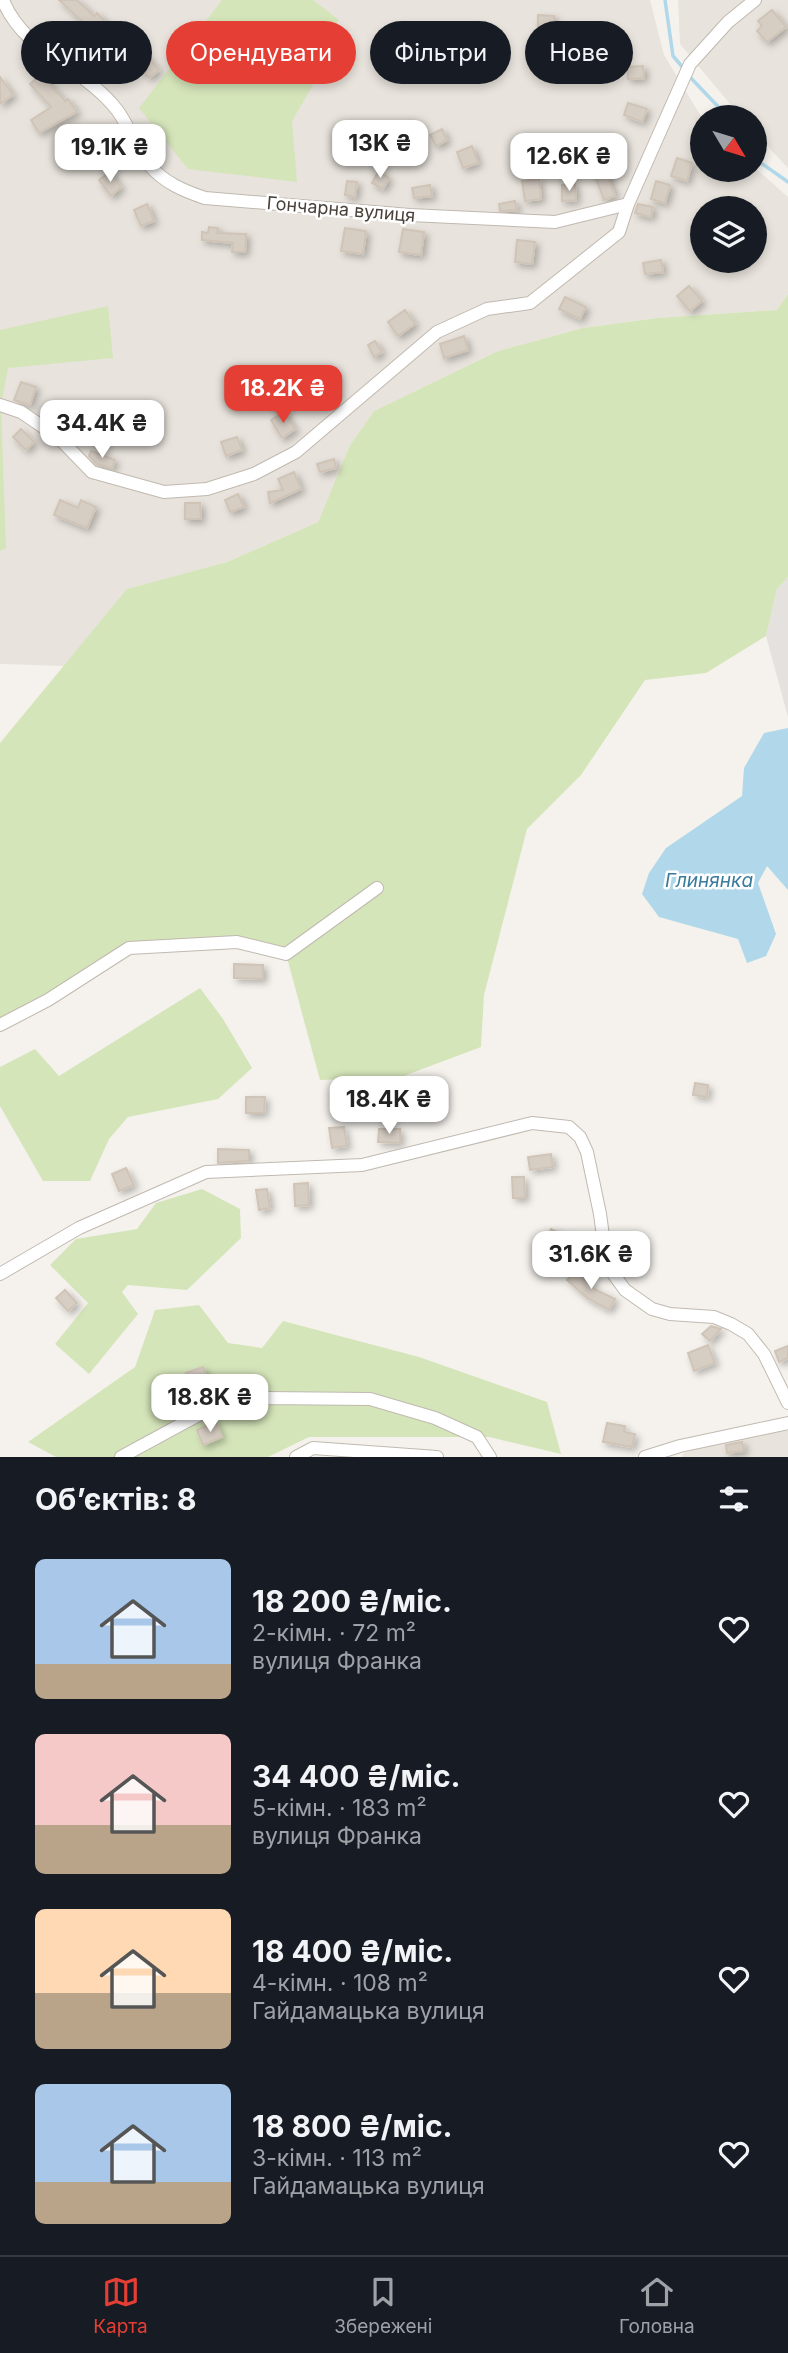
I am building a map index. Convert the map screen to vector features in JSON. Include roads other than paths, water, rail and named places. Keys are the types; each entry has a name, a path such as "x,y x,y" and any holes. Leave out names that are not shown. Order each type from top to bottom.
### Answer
{"street":[{"name":"Гончарна вулиця","path":"3,0 17,27 39,47 75,70 117,110 149,165 177,188 205,198 410,215 555,222 628,204"},
{"path":"0,405 21,412 58,437 92,472 163,492 207,489 254,474 296,452 437,332 486,310 530,303 619,232 628,204 690,64 728,22 755,0"},
{"path":"0,1025 48,1000 130,948 237,942 286,954 377,888"},
{"path":"0,1274 79,1228 206,1172 362,1166 532,1123 569,1127 580,1138 587,1152 607,1265 625,1290 652,1309 670,1314 714,1317 748,1334 764,1354 788,1403"},
{"path":"121,1457 215,1406 264,1398 370,1398 435,1418 477,1437 490,1457"},
{"path":"645,1457 680,1446 788,1423"},
{"path":"296,1457 313,1448 437,1457"}],"water":[{"name":"Глинянка","path":"788,728 788,890 767,866 758,883 776,934 766,956 747,963 738,939 659,917 642,894 649,873 666,848 742,796 744,768 764,733"}],"waterway":[{"path":"665,0 673,56 685,70"},
{"path":"689,76 717,105"},
{"path":"767,167 788,182"}]}
